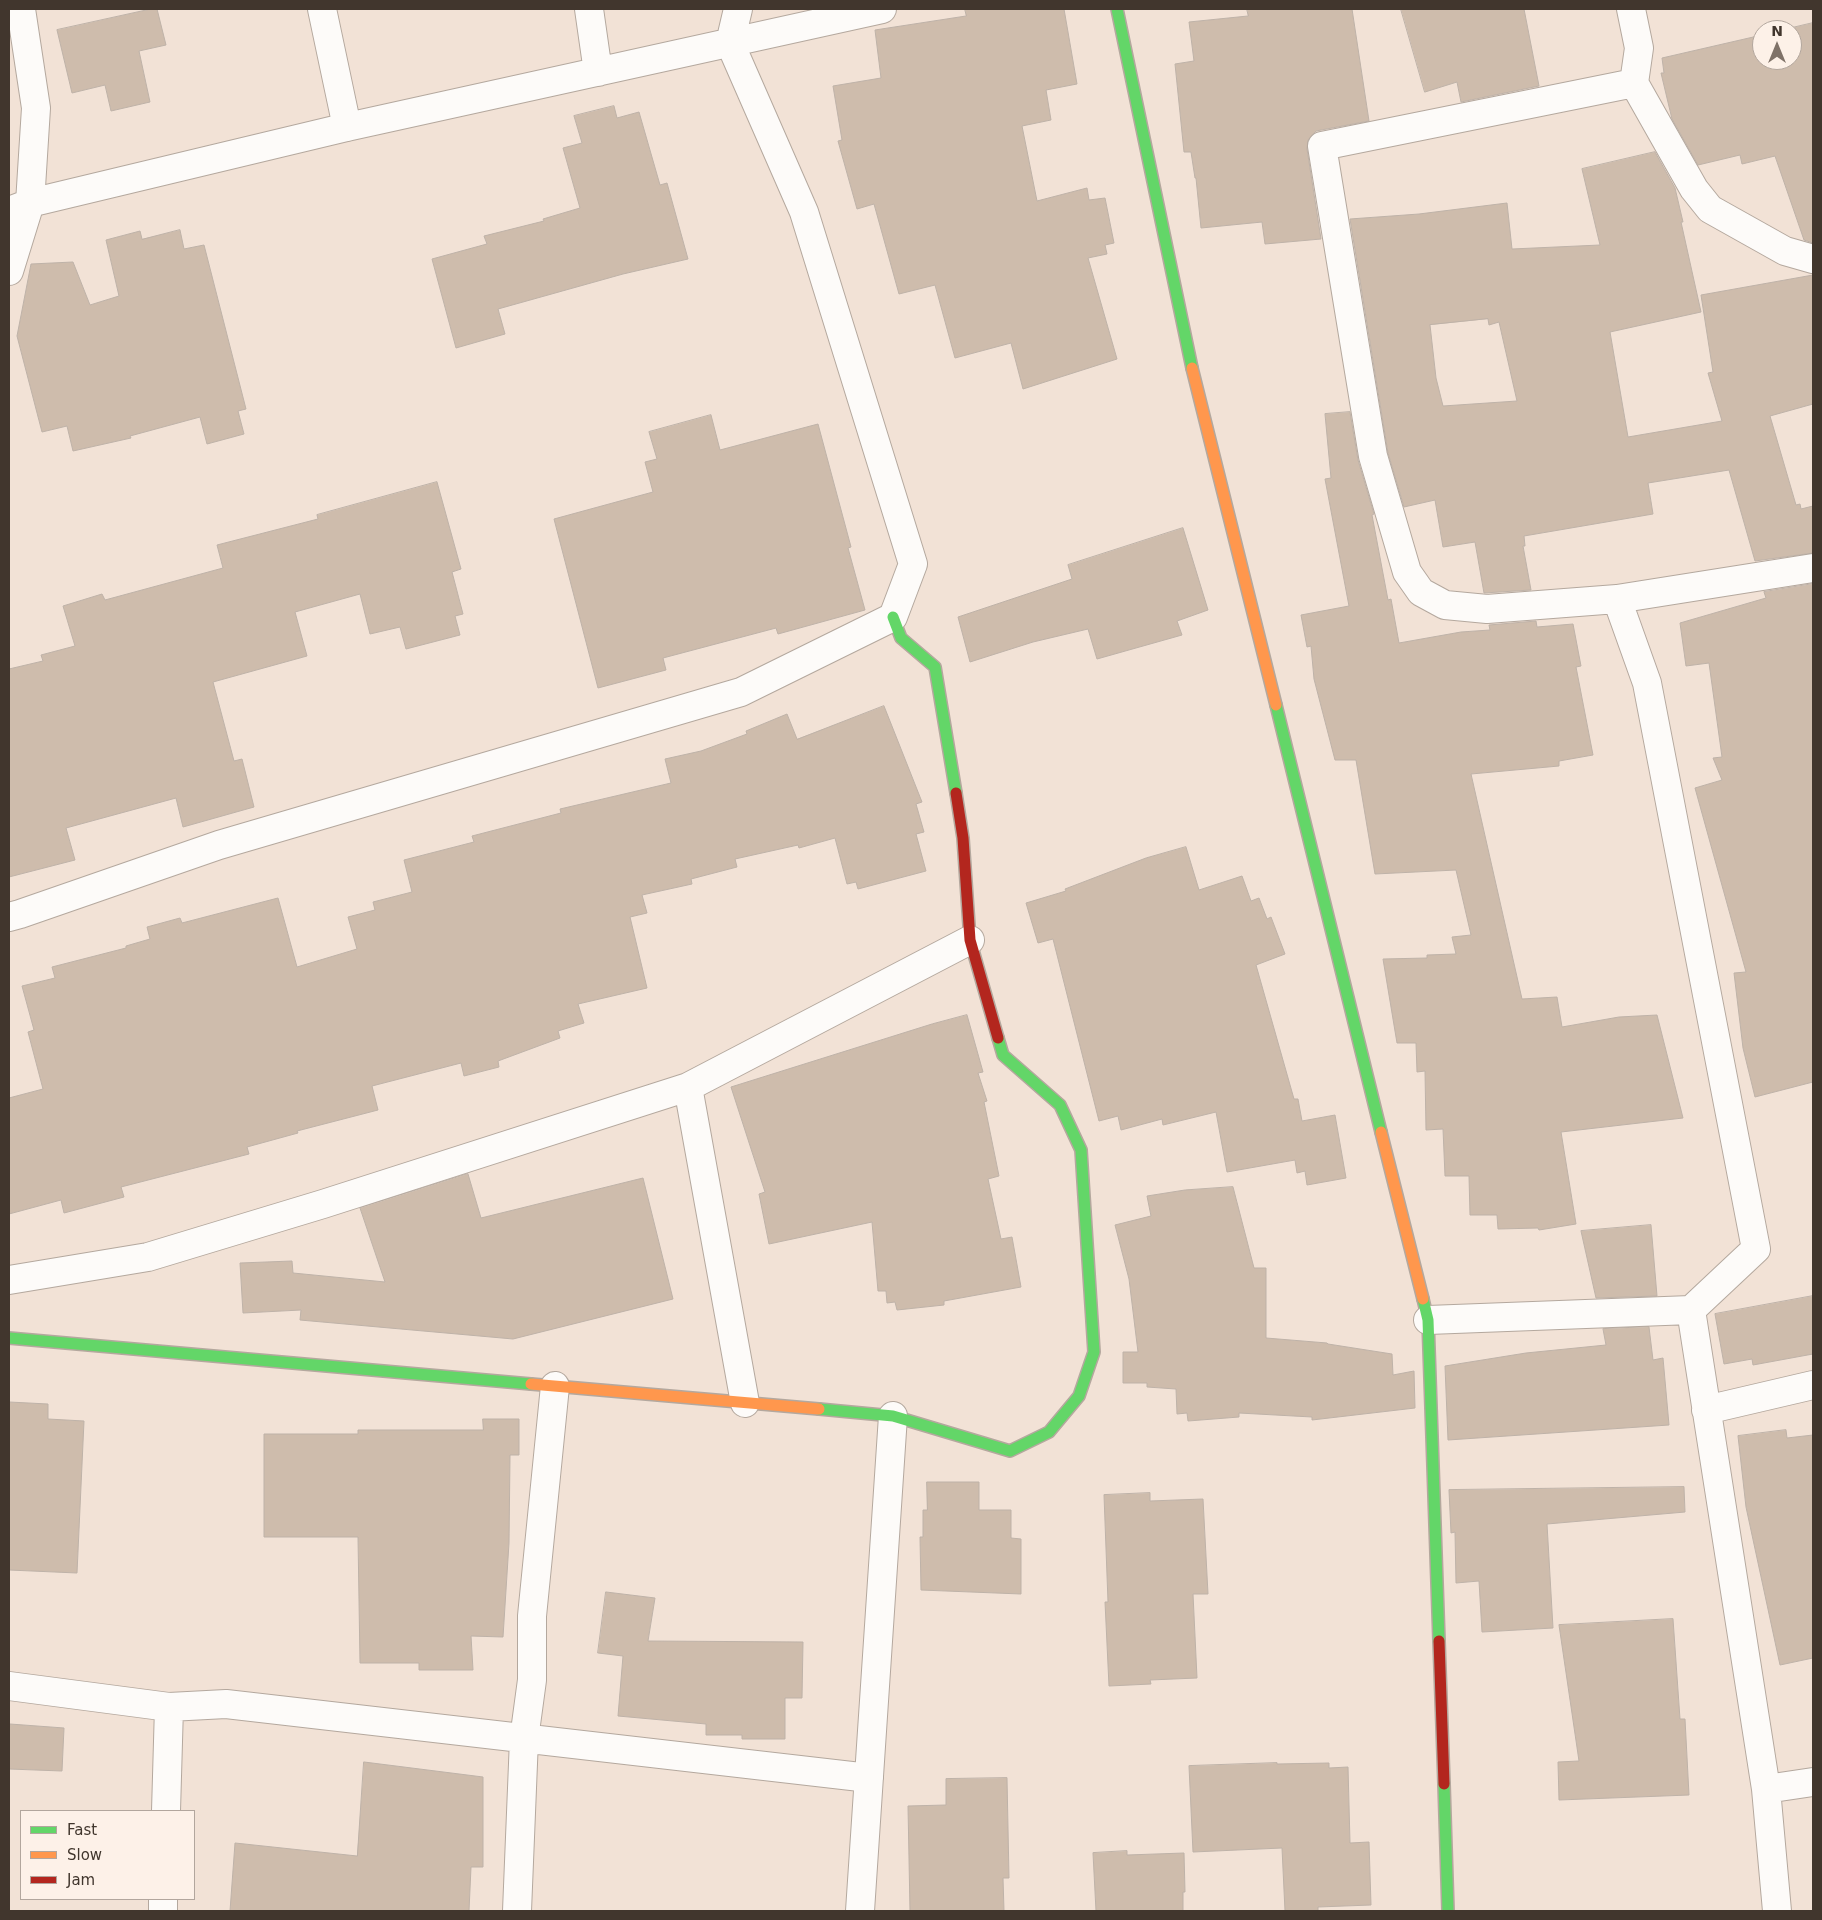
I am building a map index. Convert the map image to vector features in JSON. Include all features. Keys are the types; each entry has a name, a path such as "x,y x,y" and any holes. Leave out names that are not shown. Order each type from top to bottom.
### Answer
{"street":[{"path":"9,271 36,108 21,9"},
{"path":"322,9 347,127"},
{"path":"588,9 598,72"},
{"path":"9,1338 893,1416 1010,1451 1049,1432 1079,1396 1094,1352 1081,1150 1060,1106 1003,1055 970,940 963,838 935,667 901,638 893,617 913,564 804,212 730,42 738,9"},
{"path":"19,207 347,127 882,9"},
{"path":"1117,9 1191,362 1428,1320 1448,1911"},
{"path":"1631,9 1640,48 1634,83 1694,189 1710,209 1785,251 1813,259"},
{"path":"1634,83 1322,146 1373,456 1407,572 1421,592 1445,604 1487,609 1617,599 1813,568"},
{"path":"1428,1320 1691,1310 1756,1249 1648,683 1617,599"},
{"path":"9,917 219,845 741,692 893,617"},
{"path":"9,1280 148,1257 323,1204 688,1086 970,940"},
{"path":"688,1086 745,1403"},
{"path":"1691,1310 1766,1790 1777,1911"},
{"path":"1706,1410 1813,1385"},
{"path":"517,1911 524,1739 532,1680 532,1616 555,1386"},
{"path":"860,1911 893,1416"},
{"path":"9,1686 169,1708 226,1704 869,1778"},
{"path":"166,1810 169,1708"},
{"path":"1766,1790 1813,1782"}],"building":[{"path":"157,9 166,45 139,51 150,102 111,111 105,85 72,93 57,30"},
{"path":"965,9 1064,9 1077,84 1046,90 1051,120 1022,126 1037,201 1087,188 1089,200 1105,198 1114,243 1105,245 1107,254 1088,258 1117,359 1023,389 1011,343 955,358 935,285 899,294 874,204 857,209 838,141 842,140 833,86 881,78 875,30 966,16"},
{"path":"1247,9 1352,9 1369,121 1316,131 1308,140 1307,149 1321,239 1265,244 1262,222 1201,228 1196,178 1191,152 1184,152 1175,64 1194,61 1189,22 1248,16"},
{"path":"1401,9 1524,9 1539,86 1461,102 1457,82 1425,92"},
{"path":"1813,23 1813,243 1804,240 1775,156 1742,164 1740,155 1698,165 1672,119 1661,73 1664,73 1662,58 1752,37 1752,70 1802,70 1802,25"},
{"path":"614,106 617,118 639,112 660,185 667,183 688,259 623,274 498,309 505,334 456,348 432,259 487,244 484,236 544,221 543,219 580,208 563,148 582,143 574,116"},
{"path":"1655,152 1675,188 1701,312 1610,332 1628,437 1722,421 1708,373 1713,372 1701,295 1813,275 1813,404 1770,416 1796,505 1800,504 1801,509 1813,506 1813,553 1755,561 1729,470 1648,483 1653,514 1524,536 1525,546 1523,546 1531,590 1484,593 1475,542 1443,547 1435,500 1404,507 1388,453 1350,219 1419,214 1507,203 1512,249 1600,245 1582,169","holes":["1488,319 1489,325 1499,322 1517,401 1443,406 1436,378 1430,325"]},
{"path":"180,230 184,249 204,245 246,409 238,411 244,434 207,444 200,417 130,436 131,438 73,451 67,426 42,432 17,336 31,264 73,262 90,305 119,296 106,240 140,231 142,239"},
{"path":"1350,412 1358,460 1374,514 1372,515 1388,600 1391,599 1399,643 1461,632 1490,630 1489,625 1536,621 1537,627 1573,624 1581,666 1576,667 1593,755 1559,761 1559,766 1471,774 1522,999 1557,997 1562,1027 1619,1017 1657,1015 1683,1118 1561,1132 1576,1224 1539,1230 1538,1228 1498,1229 1497,1215 1470,1215 1469,1176 1445,1176 1443,1129 1426,1130 1425,1071 1417,1072 1416,1043 1397,1043 1383,959 1427,958 1427,955 1456,954 1452,937 1471,935 1456,870 1375,874 1356,760 1335,760 1314,679 1311,646 1307,647 1301,615 1349,606 1325,479 1331,478 1325,414"},
{"path":"711,415 720,450 818,424 851,547 848,548 865,610 778,634 776,628 663,658 666,670 598,688 554,519 653,492 645,462 657,459 649,432"},
{"path":"437,482 461,569 452,572 463,614 455,616 460,635 406,649 400,627 370,634 360,594 295,612 307,656 213,682 234,761 242,759 254,807 183,827 176,798 66,828 75,860 9,877 9,669 43,661 41,655 75,646 63,606 102,594 105,600 223,568 217,545 318,519 317,515"},
{"path":"1183,528 1208,610 1177,621 1182,635 1097,659 1088,629 1033,642 970,662 958,617 1072,579 1068,565"},
{"path":"1813,584 1813,1082 1755,1097 1743,1048 1734,973 1746,972 1695,788 1722,780 1713,758 1722,757 1709,663 1686,666 1680,623 1766,598 1764,592"},
{"path":"884,706 922,802 916,804 924,832 916,834 926,871 858,889 856,882 847,884 835,838 799,848 798,845 735,859 737,867 691,879 692,884 642,895 647,913 630,917 647,988 578,1004 584,1023 558,1031 560,1038 498,1061 499,1067 464,1076 461,1063 372,1086 378,1110 297,1131 298,1133 247,1147 249,1154 121,1187 124,1197 64,1213 61,1200 9,1214 9,1098 43,1089 28,1032 34,1030 22,986 55,978 52,967 126,948 126,946 150,939 147,927 180,918 182,923 278,898 297,967 357,949 348,917 375,910 373,902 412,892 404,860 474,842 472,836 561,813 560,809 671,783 665,759 701,751 747,734 746,731 787,714 797,739"},
{"path":"1186,847 1199,890 1242,876 1251,901 1259,898 1267,919 1271,917 1285,954 1256,965 1294,1099 1298,1099 1302,1121 1335,1115 1346,1178 1307,1185 1305,1171 1297,1173 1295,1160 1227,1172 1216,1112 1163,1125 1162,1119 1121,1130 1118,1116 1099,1121 1053,939 1038,943 1026,903 1066,891 1065,889 1146,858"},
{"path":"967,1015 983,1072 978,1073 987,1101 984,1102 999,1176 988,1179 1001,1239 1012,1237 1021,1287 944,1301 944,1305 897,1310 895,1302 887,1303 886,1291 878,1291 872,1222 769,1244 759,1194 765,1192 731,1087 932,1024"},
{"path":"468,1174 481,1218 643,1178 673,1299 513,1339 300,1320 301,1310 243,1313 240,1263 292,1261 293,1273 385,1282 360,1208"},
{"path":"1233,1187 1254,1268 1266,1268 1266,1338 1327,1343 1392,1354 1393,1375 1414,1371 1415,1408 1312,1420 1312,1417 1239,1413 1239,1417 1188,1421 1187,1413 1177,1414 1176,1389 1147,1387 1147,1383 1123,1383 1123,1352 1138,1352 1129,1279 1115,1225 1151,1216 1147,1196 1185,1190"},
{"path":"1651,1225 1657,1296 1596,1298 1581,1231"},
{"path":"1813,1296 1813,1354 1753,1365 1752,1359 1724,1364 1715,1314"},
{"path":"1649,1327 1653,1360 1663,1358 1669,1425 1448,1440 1445,1366 1526,1353 1606,1345 1603,1329"},
{"path":"9,1402 48,1404 48,1419 84,1421 77,1573 9,1570"},
{"path":"483,1419 519,1419 519,1455 510,1455 509,1543 503,1637 471,1636 473,1670 419,1670 419,1663 360,1663 358,1537 264,1537 264,1434 358,1434 358,1430 483,1430"},
{"path":"1786,1430 1787,1438 1813,1435 1813,1658 1780,1665 1746,1507 1738,1436"},
{"path":"927,1482 979,1482 979,1510 1011,1510 1011,1538 1021,1539 1021,1594 921,1590 920,1537 923,1537 923,1510 927,1510"},
{"path":"1684,1487 1685,1512 1547,1524 1553,1628 1482,1632 1479,1581 1456,1583 1455,1532 1451,1533 1449,1490"},
{"path":"1150,1493 1150,1501 1203,1499 1208,1594 1193,1594 1197,1678 1150,1680 1151,1684 1109,1686 1105,1602 1108,1602 1104,1495"},
{"path":"606,1592 655,1598 648,1641 803,1642 802,1698 785,1698 785,1739 742,1739 742,1735 706,1735 706,1724 618,1716 623,1656 598,1653"},
{"path":"1673,1619 1680,1719 1685,1719 1689,1795 1559,1800 1558,1762 1579,1761 1559,1625"},
{"path":"10,1724 64,1728 62,1771 9,1769"},
{"path":"364,1762 483,1777 483,1867 471,1867 469,1911 230,1911 235,1843 357,1856"},
{"path":"1329,1763 1329,1768 1348,1767 1350,1843 1369,1842 1371,1905 1318,1907 1318,1911 1285,1911 1282,1848 1193,1852 1189,1766"},
{"path":"1007,1778 1009,1878 1003,1878 1004,1911 910,1911 908,1806 946,1805 946,1779"},
{"path":"1127,1851 1127,1855 1184,1853 1185,1892 1183,1892 1183,1911 1096,1911 1093,1853"}],"traffic: fast":[{"path":"1117,9 1192,368"},
{"path":"893,617 901,638 935,667 956,793"},
{"path":"1276,705 1381,1132"},
{"path":"819,1409 893,1416 1010,1451 1049,1432 1079,1396 1094,1352 1081,1150 1060,1105 1003,1055 998,1038"},
{"path":"1423,1299 1428,1320 1439,1641"},
{"path":"9,1338 531,1384"},
{"path":"1444,1784 1448,1911"}],"traffic: slow":[{"path":"1192,368 1276,705"},
{"path":"1381,1132 1423,1299"},
{"path":"531,1384 819,1409"}],"traffic: jam":[{"path":"956,793 963,838 970,940 998,1038"},
{"path":"1439,1641 1444,1784"}]}
